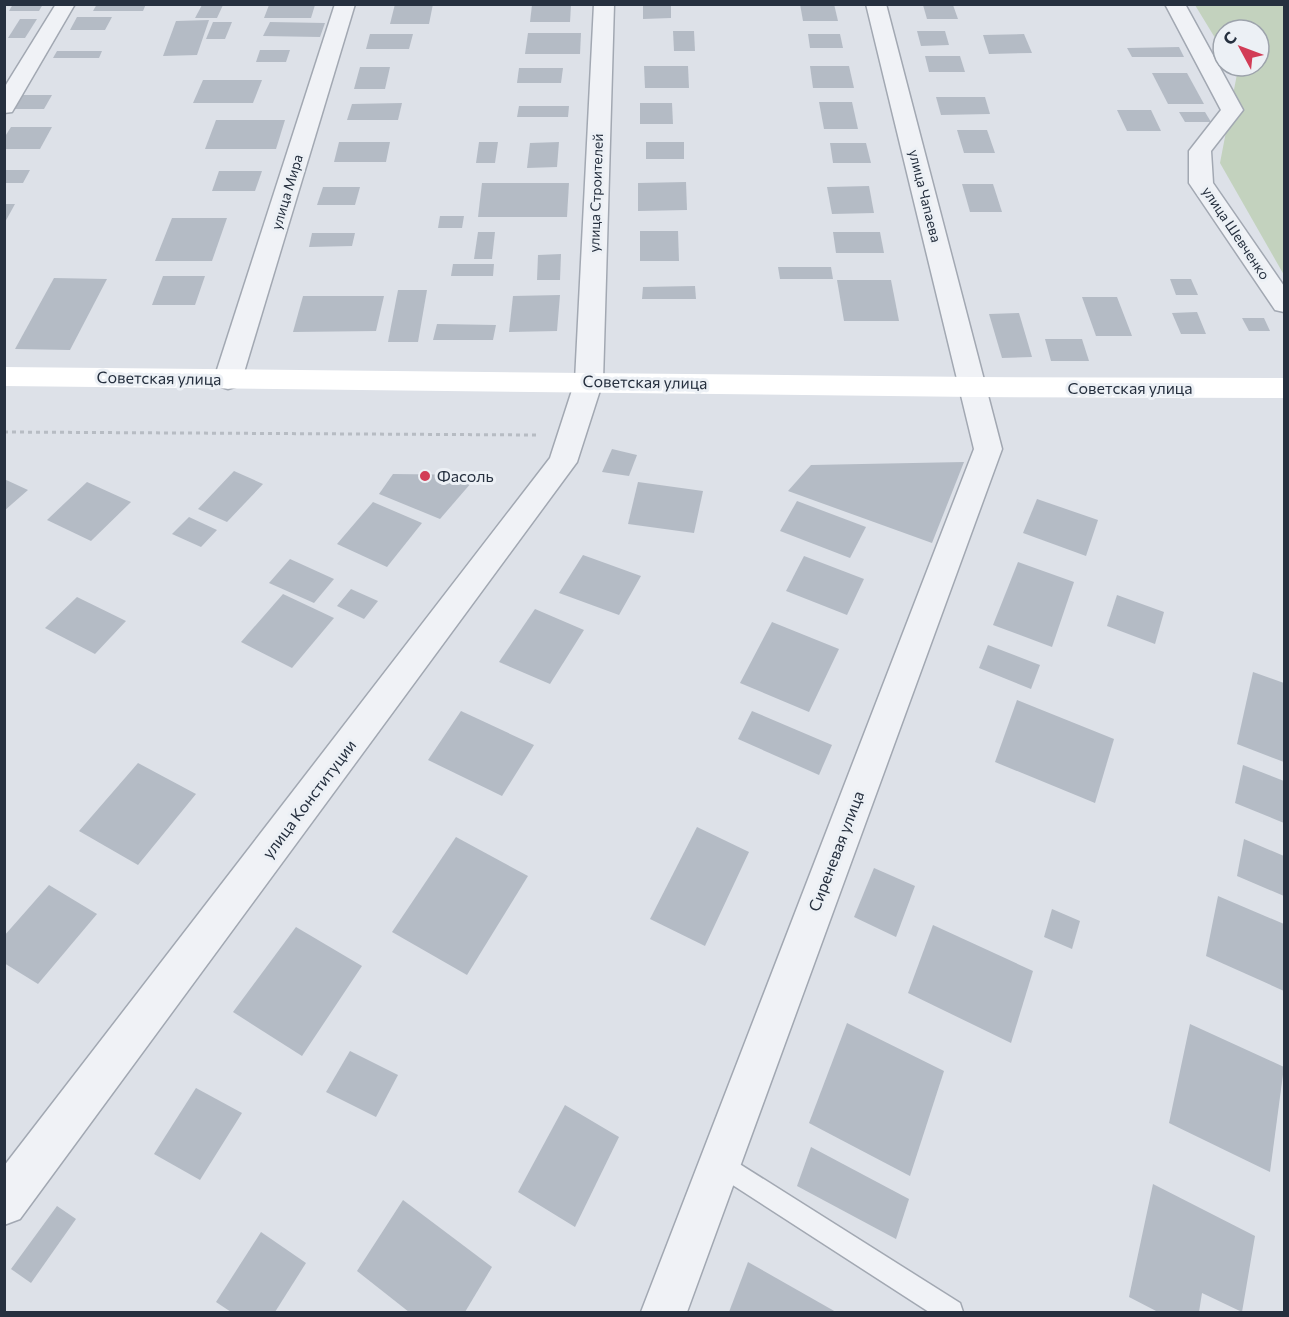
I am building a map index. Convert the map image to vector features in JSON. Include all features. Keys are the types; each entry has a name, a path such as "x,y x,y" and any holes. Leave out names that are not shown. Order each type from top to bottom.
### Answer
{"main road":[{"name":"Советская улица","path":"4,376 974,387 1284,388"}],"street":[{"path":"4,107 66,4"},
{"name":"улица Мира","path":"228,379 345,4"},
{"name":"улица Строителей","path":"589,381 604,4"},
{"name":"улица Чапаева","path":"876,4 974,387"},
{"name":"улица Шевченко","path":"1174,4 1232,110 1200,151 1201,183 1284,304"},
{"name":"улица Конституции","path":"4,1203 563,462 589,381"},
{"name":"Сиреневая улица","path":"664,1312 988,449 974,387"}],"lane":[{"path":"719,1163 951,1312"}],"path":[{"path":"4,432 572,435"}],"green space":[{"path":"1195,5 1284,5 1284,275 1220,163 1236,78 1271,78 1271,18 1211,18 1211,31"}],"building":[{"path":"13,4 43,4 39,11 9,11"},
{"path":"97,4 146,4 143,11 93,11"},
{"path":"395,4 433,4 429,24 390,24"},
{"path":"643,4 671,4 671,18 643,19"},
{"path":"800,4 834,4 838,21 803,21"},
{"path":"202,5 223,5 217,18 195,18"},
{"path":"269,5 315,5 311,18 264,18"},
{"path":"532,5 571,5 570,22 530,22"},
{"path":"923,5 953,5 958,19 927,19"},
{"path":"77,17 112,17 105,30 70,30"},
{"path":"20,19 37,19 25,38 8,38"},
{"path":"209,20 197,55 163,56 176,21"},
{"path":"213,22 232,22 225,39 206,39"},
{"path":"270,22 325,23 320,37 263,36"},
{"path":"673,31 694,31 695,51 674,51"},
{"path":"917,31 945,31 949,45 921,46"},
{"path":"528,33 581,33 580,54 525,54"},
{"path":"370,34 413,34 409,49 366,49"},
{"path":"808,34 840,34 843,48 810,48"},
{"path":"1024,34 1032,53 989,54 983,35"},
{"path":"1179,47 1184,57 1132,57 1127,48"},
{"path":"260,50 290,50 286,62 256,62"},
{"path":"57,51 102,51 99,58 53,58"},
{"path":"925,56 960,56 965,72 929,72"},
{"path":"644,66 688,66 689,88 645,88"},
{"path":"810,66 849,66 854,88 813,88"},
{"path":"360,67 390,67 385,89 354,89"},
{"path":"519,68 563,68 561,83 517,83"},
{"path":"1152,73 1187,73 1204,104 1168,104"},
{"path":"203,80 262,80 253,103 193,103"},
{"path":"20,95 52,95 44,109 12,109"},
{"path":"936,97 985,97 990,114 941,115"},
{"path":"819,102 852,102 858,129 824,129"},
{"path":"402,103 398,120 347,120 352,104"},
{"path":"640,103 672,103 673,124 640,124"},
{"path":"519,106 569,106 568,117 517,117"},
{"path":"1117,110 1151,110 1161,131 1127,131"},
{"path":"1179,112 1205,112 1211,122 1185,122"},
{"path":"216,120 285,120 276,149 205,149"},
{"path":"11,127 52,127 40,149 4,149 4,138"},
{"path":"957,130 987,130 995,153 964,153"},
{"path":"339,142 390,142 386,162 334,162"},
{"path":"479,142 498,142 495,163 476,163"},
{"path":"559,142 557,167 527,168 530,143"},
{"path":"646,142 684,142 684,159 646,159"},
{"path":"830,143 866,143 871,163 833,163"},
{"path":"4,170 30,170 23,183 4,183"},
{"path":"219,171 262,171 255,191 212,191"},
{"path":"686,182 687,210 638,211 638,183"},
{"path":"482,183 569,183 567,217 478,217"},
{"path":"962,184 993,184 1002,212 970,212"},
{"path":"869,186 874,213 832,214 827,187"},
{"path":"323,187 360,187 355,205 317,205"},
{"path":"4,204 15,204 4,224"},
{"path":"440,216 464,216 462,228 438,228"},
{"path":"172,218 227,218 212,261 155,261"},
{"path":"640,231 678,231 679,261 640,261"},
{"path":"478,232 495,232 492,259 474,259"},
{"path":"833,232 880,232 884,253 836,253"},
{"path":"312,233 355,233 352,246 309,247"},
{"path":"561,254 560,280 537,280 538,255"},
{"path":"453,264 494,264 493,276 451,276"},
{"path":"778,267 831,267 833,279 780,279"},
{"path":"163,276 205,276 195,305 152,305"},
{"path":"54,278 107,279 70,350 15,349"},
{"path":"1170,279 1191,279 1198,295 1176,295"},
{"path":"837,280 891,280 899,321 844,321"},
{"path":"695,286 696,299 642,299 643,287"},
{"path":"398,290 427,290 418,342 388,342"},
{"path":"560,295 557,331 509,332 513,296"},
{"path":"303,296 384,296 376,331 293,332"},
{"path":"1082,297 1117,297 1132,336 1096,336"},
{"path":"1197,312 1206,334 1181,334 1172,313"},
{"path":"1019,313 1032,357 1002,358 989,314"},
{"path":"1242,318 1264,318 1270,331 1249,331"},
{"path":"437,324 496,325 493,340 433,340"},
{"path":"1045,339 1082,339 1089,361 1051,361"},
{"path":"612,449 637,455 629,476 602,472"},
{"path":"964,462 932,543 788,491 811,465"},
{"path":"234,471 263,484 227,522 198,509"},
{"path":"393,474 478,475 440,519 379,494"},
{"path":"4,479 28,490 4,511"},
{"path":"87,482 131,502 91,541 47,520"},
{"path":"638,482 703,491 694,533 628,524"},
{"path":"1037,499 1098,520 1086,556 1023,533"},
{"path":"797,501 866,527 850,558 780,531"},
{"path":"373,502 422,523 387,567 337,544"},
{"path":"189,517 217,530 201,547 172,534"},
{"path":"583,555 641,576 619,615 559,593"},
{"path":"804,556 864,579 847,615 786,591"},
{"path":"290,559 334,579 314,603 269,583"},
{"path":"1018,562 1074,582 1052,647 993,625"},
{"path":"351,589 378,601 364,619 337,606"},
{"path":"283,594 334,618 292,668 241,642"},
{"path":"1117,595 1164,612 1155,644 1107,626"},
{"path":"77,597 126,621 95,654 45,628"},
{"path":"535,609 584,630 550,684 499,662"},
{"path":"772,622 839,649 809,712 740,683"},
{"path":"988,645 1040,665 1031,689 979,668"},
{"path":"1253,672 1284,683 1284,762 1237,744"},
{"path":"1017,700 1114,739 1095,803 995,762"},
{"path":"461,711 534,745 502,796 428,760"},
{"path":"752,711 832,745 819,775 738,739"},
{"path":"138,763 196,794 138,865 79,831"},
{"path":"1243,765 1284,781 1284,823 1235,803"},
{"path":"697,827 749,852 705,946 650,919"},
{"path":"456,837 528,876 467,975 392,932"},
{"path":"1244,839 1284,856 1284,896 1237,876"},
{"path":"874,868 915,886 896,937 854,917"},
{"path":"49,885 97,914 38,984 4,963 4,936"},
{"path":"1218,896 1284,924 1284,991 1206,956"},
{"path":"1052,909 1080,921 1072,949 1044,937"},
{"path":"933,925 1033,971 1011,1043 908,993"},
{"path":"296,927 362,966 302,1056 233,1012"},
{"path":"847,1023 944,1071 910,1176 809,1123"},
{"path":"1190,1024 1284,1067 1270,1172 1169,1123"},
{"path":"350,1051 398,1075 376,1117 326,1092"},
{"path":"196,1088 242,1113 200,1180 154,1154"},
{"path":"565,1105 619,1137 575,1227 518,1192"},
{"path":"811,1147 909,1199 896,1239 797,1186"},
{"path":"1153,1184 1255,1236 1242,1312 1202,1293 1199,1312 1158,1312 1129,1297"},
{"path":"403,1200 492,1267 465,1312 409,1312 357,1271"},
{"path":"57,1206 76,1219 31,1283 11,1269"},
{"path":"261,1232 306,1263 275,1312 231,1312 216,1302"},
{"path":"748,1262 836,1312 729,1312"}],"place":[{"name":"Фасоль","path":"425,476"}]}
